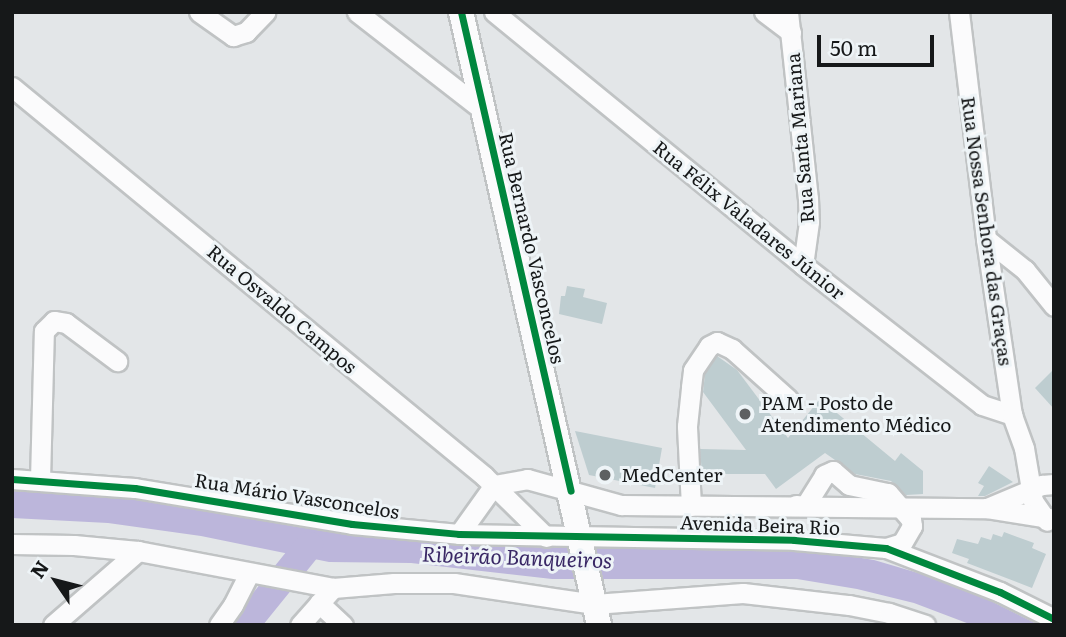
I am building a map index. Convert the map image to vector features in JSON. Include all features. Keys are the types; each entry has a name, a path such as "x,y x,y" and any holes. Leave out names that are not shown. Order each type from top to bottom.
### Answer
{"main road":[{"name":"Rua Bernardo Vasconcelos","path":"461,12 571,491 578,538 594,605"}],"street":[{"path":"199,12 233,36 246,32 265,12"},
{"path":"357,12 484,111"},
{"name":"Rua Félix Valadares Júnior","path":"494,12 803,265 982,405 1012,415"},
{"path":"764,12 791,33"},
{"name":"Rua Santa Mariana","path":"788,12 808,198 809,222 803,265"},
{"name":"Rua Nossa Senhora das Graças","path":"959,12 986,239 1012,415 1024,448 1030,493"},
{"name":"Rua Osvaldo Campos","path":"12,87 494,485 546,537"},
{"path":"986,239 1025,270 1054,306"},
{"path":"40,480 44,331 54,321 66,323 117,361"},
{"path":"691,506 687,426 693,370 702,354 717,342 726,345 788,399"},
{"name":"Rua Nossa Senhora das Graças","path":"1024,448 1054,482"},
{"path":"796,505 804,506 824,475 833,471 849,485 888,493 911,519 909,534 902,543 886,548"},
{"name":"Rua Mário Vasconcelos","path":"12,479 157,490 352,524 458,534 578,538"},
{"path":"458,534 494,485 527,479 541,480 621,505 930,506 987,508 1051,518"},
{"path":"987,508 1054,482"},
{"path":"1030,493 1051,518"},
{"path":"914,559 910,549 912,535 930,506"},
{"name":"Avenida Beira Rio","path":"578,538 794,540 886,548 1000,592 1054,619"},
{"path":"12,544 74,545 138,551 333,588 394,583 454,583 594,605 743,593 849,605 889,613 925,625"},
{"path":"53,625 138,551"},
{"path":"219,625 254,574"},
{"path":"300,625 333,588"},
{"path":"319,603 343,625"}],"water":[{"name":"Ribeirão Banqueiros","path":"12,491 95,494 167,503 298,527 457,543 552,548 730,548 837,554 874,560 925,575 977,594 1039,625 972,625 914,603 857,589 797,579 552,579 411,563 329,562 201,536 108,523 12,518"}],"building":[{"path":"567,286 585,289 583,297 607,303 602,324 559,314 561,296 565,296"},
{"path":"717,356 737,370 788,438 820,399 895,461 901,453 923,471 923,494 906,495 891,481 855,474 825,453 776,489 765,474 702,474 700,449 746,450 703,392 705,374"},
{"path":"1054,369 1054,409 1035,388"},
{"path":"575,431 662,448 655,488 589,475"},
{"path":"989,466 1013,482 985,496 978,496 984,486 978,483"},
{"path":"1004,532 1034,543 1032,548 1046,554 1032,588 967,563 969,559 952,553 957,539 978,544 981,537 991,540 993,534 1002,537"}],"waterway":[{"path":"245,625 309,546"}],"cycle path":[{"path":"461,12 571,491"},
{"path":"12,479 135,488 352,524 459,534 794,540 886,548 1000,592 1054,619"}],"place":[{"name":"PAM - Posto de Atendimento Médico","path":"745,414"},
{"name":"MedCenter","path":"605,475"}]}
